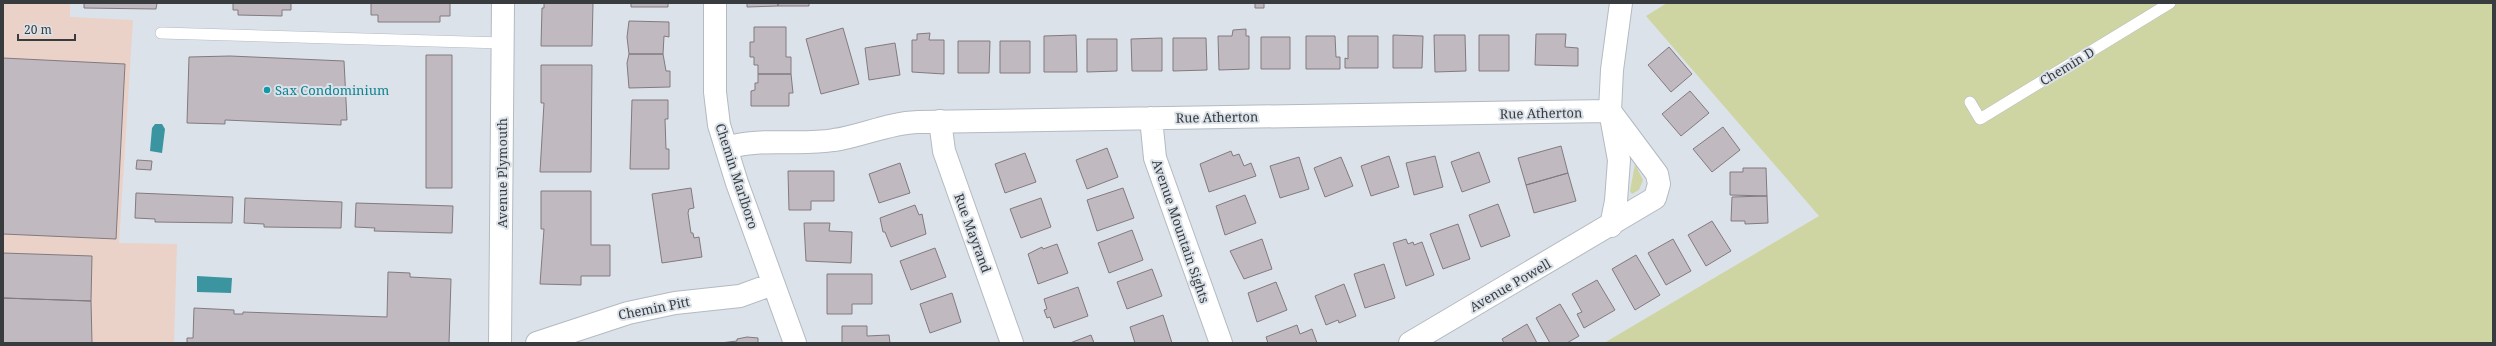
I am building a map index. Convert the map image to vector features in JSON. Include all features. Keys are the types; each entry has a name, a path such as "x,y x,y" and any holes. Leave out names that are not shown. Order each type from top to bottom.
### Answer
{"street":[{"name":"Avenue Plymouth","path":"500,343 502,3"},
{"name":"Chemin Marlboro","path":"715,3 716,110 726,148 795,343"},
{"path":"1611,226 1616,201 1619,160 1610,111 1613,53 1621,3"},
{"name":"Rue Atherton","path":"726,148 749,143 827,141 892,125 940,121 1610,111"},
{"name":"Avenue Powell","path":"1410,343 1652,202 1657,194 1659,184 1655,170 1610,111"},
{"name":"Avenue Mountain Sights","path":"1151,118 1155,158 1221,343"},
{"name":"Rue Mayrand","path":"940,121 944,151 1012,343"},
{"name":"Chemin Pitt","path":"537,343 628,312 675,303 740,296 773,284"}],"lane":[{"name":"Chemin D","path":"1970,102 1980,119 2170,3"},
{"path":"161,33 502,43"}],"shaded area":[{"path":"3,3 70,3 70,17 133,20 119,243 177,244 174,343 3,343"}],"green space":[{"path":"1667,3 2493,3 2493,343 1604,343 1819,216 1646,16"},
{"path":"1635,164 1643,180 1639,190 1632,194 1630,191"}],"water":[{"path":"155,124 162,124 165,129 162,153 150,151 152,128"},
{"path":"197,276 232,278 231,293 197,292"}],"building":[{"path":"84,3 157,3 156,9 84,8"},
{"path":"233,3 291,3 291,10 282,10 282,16 238,15 238,10 233,10"},
{"path":"371,3 450,3 450,16 440,16 440,22 378,22 378,15 371,15"},
{"path":"544,3 593,3 592,46 541,46 542,8 544,8"},
{"path":"631,3 668,3 668,7 631,7"},
{"path":"747,3 778,3 778,6 747,7"},
{"path":"778,3 809,3 809,6 778,6"},
{"path":"1255,3 1264,3 1264,8 1255,8"},
{"path":"629,21 669,22 669,37 664,36 663,54 629,54 627,37"},
{"path":"754,27 786,27 786,57 791,57 791,74 758,74 758,65 754,65 754,57 750,57 750,42 754,42"},
{"path":"843,28 859,84 821,94 806,39"},
{"path":"1246,29 1246,36 1249,36 1249,69 1219,70 1218,36 1232,36 1233,30"},
{"path":"930,33 929,40 944,40 944,74 912,72 912,40 917,40 917,34"},
{"path":"1536,34 1566,34 1565,47 1578,48 1578,66 1535,65"},
{"path":"1076,35 1077,72 1044,72 1044,36"},
{"path":"1393,35 1423,36 1422,68 1393,68"},
{"path":"1434,35 1465,35 1466,71 1435,72"},
{"path":"1479,35 1509,35 1509,71 1479,71"},
{"path":"1306,36 1335,36 1336,57 1340,57 1340,69 1306,69"},
{"path":"1348,36 1378,36 1378,68 1345,68 1345,58 1348,59"},
{"path":"1261,37 1290,37 1290,69 1261,69"},
{"path":"1162,38 1162,71 1132,71 1131,39"},
{"path":"1173,38 1206,38 1207,70 1173,71"},
{"path":"1087,39 1117,39 1117,71 1087,72"},
{"path":"958,41 990,41 989,73 958,73"},
{"path":"1000,41 1030,41 1030,73 1000,73"},
{"path":"895,43 900,75 869,80 865,48"},
{"path":"1669,47 1692,74 1671,92 1648,65"},
{"path":"629,54 663,54 666,71 670,71 670,87 629,88 627,63"},
{"name":"Sax Condominium","path":"426,55 452,55 452,188 426,188"},
{"name":"Sax Condominium","path":"230,56 344,61 347,120 341,120 341,125 225,120 225,124 187,123 189,57"},
{"path":"3,58 125,64 116,239 3,234"},
{"path":"541,65 592,65 591,172 540,172 544,103 541,103"},
{"path":"758,74 791,74 793,93 789,93 789,106 751,106 751,91 755,90 755,83 758,83"},
{"path":"1690,91 1709,113 1681,136 1662,114"},
{"path":"632,100 668,100 668,119 665,119 666,149 669,149 669,169 630,169"},
{"path":"1723,127 1740,150 1712,172 1693,149"},
{"path":"1561,146 1568,173 1526,185 1518,158"},
{"path":"1107,148 1118,177 1087,189 1076,160"},
{"path":"1231,151 1233,156 1239,154 1244,166 1251,163 1256,176 1209,192 1200,164"},
{"path":"1479,152 1490,182 1462,192 1451,162"},
{"path":"1025,153 1036,182 1005,193 995,164"},
{"path":"1389,156 1399,187 1371,196 1361,166"},
{"path":"1435,156 1443,187 1414,195 1406,163"},
{"path":"1299,157 1309,189 1280,198 1270,166"},
{"path":"1341,157 1353,186 1325,197 1314,168"},
{"path":"137,160 152,161 151,170 136,169"},
{"path":"900,163 910,193 879,203 869,174"},
{"path":"1743,168 1766,168 1767,196 1730,195 1730,172 1743,172"},
{"path":"788,171 834,171 834,201 811,201 811,210 789,210"},
{"path":"1568,173 1576,201 1534,213 1526,185"},
{"path":"691,188 694,208 689,209 688,213 691,233 693,233 694,238 699,237 702,257 662,263 652,194"},
{"path":"1123,188 1134,218 1097,231 1087,200"},
{"path":"541,191 591,191 591,245 610,245 610,276 581,276 581,285 540,284 544,229 541,229"},
{"path":"136,193 233,197 232,223 155,222 155,219 135,218"},
{"path":"1245,195 1256,223 1225,235 1216,206"},
{"path":"1767,196 1768,223 1745,224 1745,221 1731,221 1732,197"},
{"path":"245,198 342,202 341,228 264,227 264,224 244,223"},
{"path":"1041,198 1051,227 1021,238 1010,209"},
{"path":"356,203 453,206 452,233 374,231 375,228 355,227"},
{"path":"1498,204 1510,236 1481,247 1469,215"},
{"path":"915,205 919,215 922,214 926,234 891,247 885,232 883,232 880,218"},
{"path":"1712,221 1731,251 1706,266 1688,235"},
{"path":"804,223 830,223 829,231 852,232 851,263 806,261"},
{"path":"1458,224 1470,259 1443,269 1430,234"},
{"path":"1132,230 1143,260 1109,273 1098,243"},
{"path":"1262,239 1272,269 1244,279 1230,251"},
{"path":"1406,239 1408,244 1413,242 1414,245 1422,242 1434,275 1406,286 1393,243"},
{"path":"1673,239 1691,271 1666,285 1648,253"},
{"path":"1057,244 1068,273 1038,284 1028,254 1042,247 1043,249"},
{"path":"935,248 946,277 911,290 900,261"},
{"path":"3,253 92,256 91,301 3,298"},
{"path":"1636,255 1660,295 1635,310 1612,269"},
{"path":"1384,264 1395,298 1365,308 1354,274"},
{"path":"1152,269 1162,296 1127,309 1117,282"},
{"path":"388,272 410,273 410,277 451,279 449,343 187,343 187,338 193,338 194,308 234,310 234,314 243,314 243,312 387,317"},
{"path":"827,274 872,274 872,304 852,304 852,314 827,314"},
{"path":"1597,280 1615,310 1584,328 1577,314 1582,312 1572,294"},
{"path":"1276,282 1287,310 1257,322 1248,293"},
{"path":"1344,284 1356,316 1339,323 1338,320 1326,325 1315,296"},
{"path":"1078,287 1088,316 1054,328 1050,317 1047,318 1044,310 1047,309 1044,299"},
{"path":"952,293 961,322 930,333 920,304"},
{"path":"3,298 91,301 92,343 3,343"},
{"path":"1560,304 1579,336 1567,343 1550,343 1536,318"},
{"path":"1163,315 1172,343 1135,343 1130,327"},
{"path":"1527,324 1537,343 1504,343 1502,339"},
{"path":"1297,325 1300,334 1312,329 1317,343 1268,343 1266,337"},
{"path":"842,326 867,326 867,336 889,335 890,343 842,343"},
{"path":"1091,335 1094,343 1070,343"},
{"path":"747,337 758,338 758,343 720,343 737,341 737,339"}],"place":[{"name":"Sax Condominium","path":"267,90"}]}
